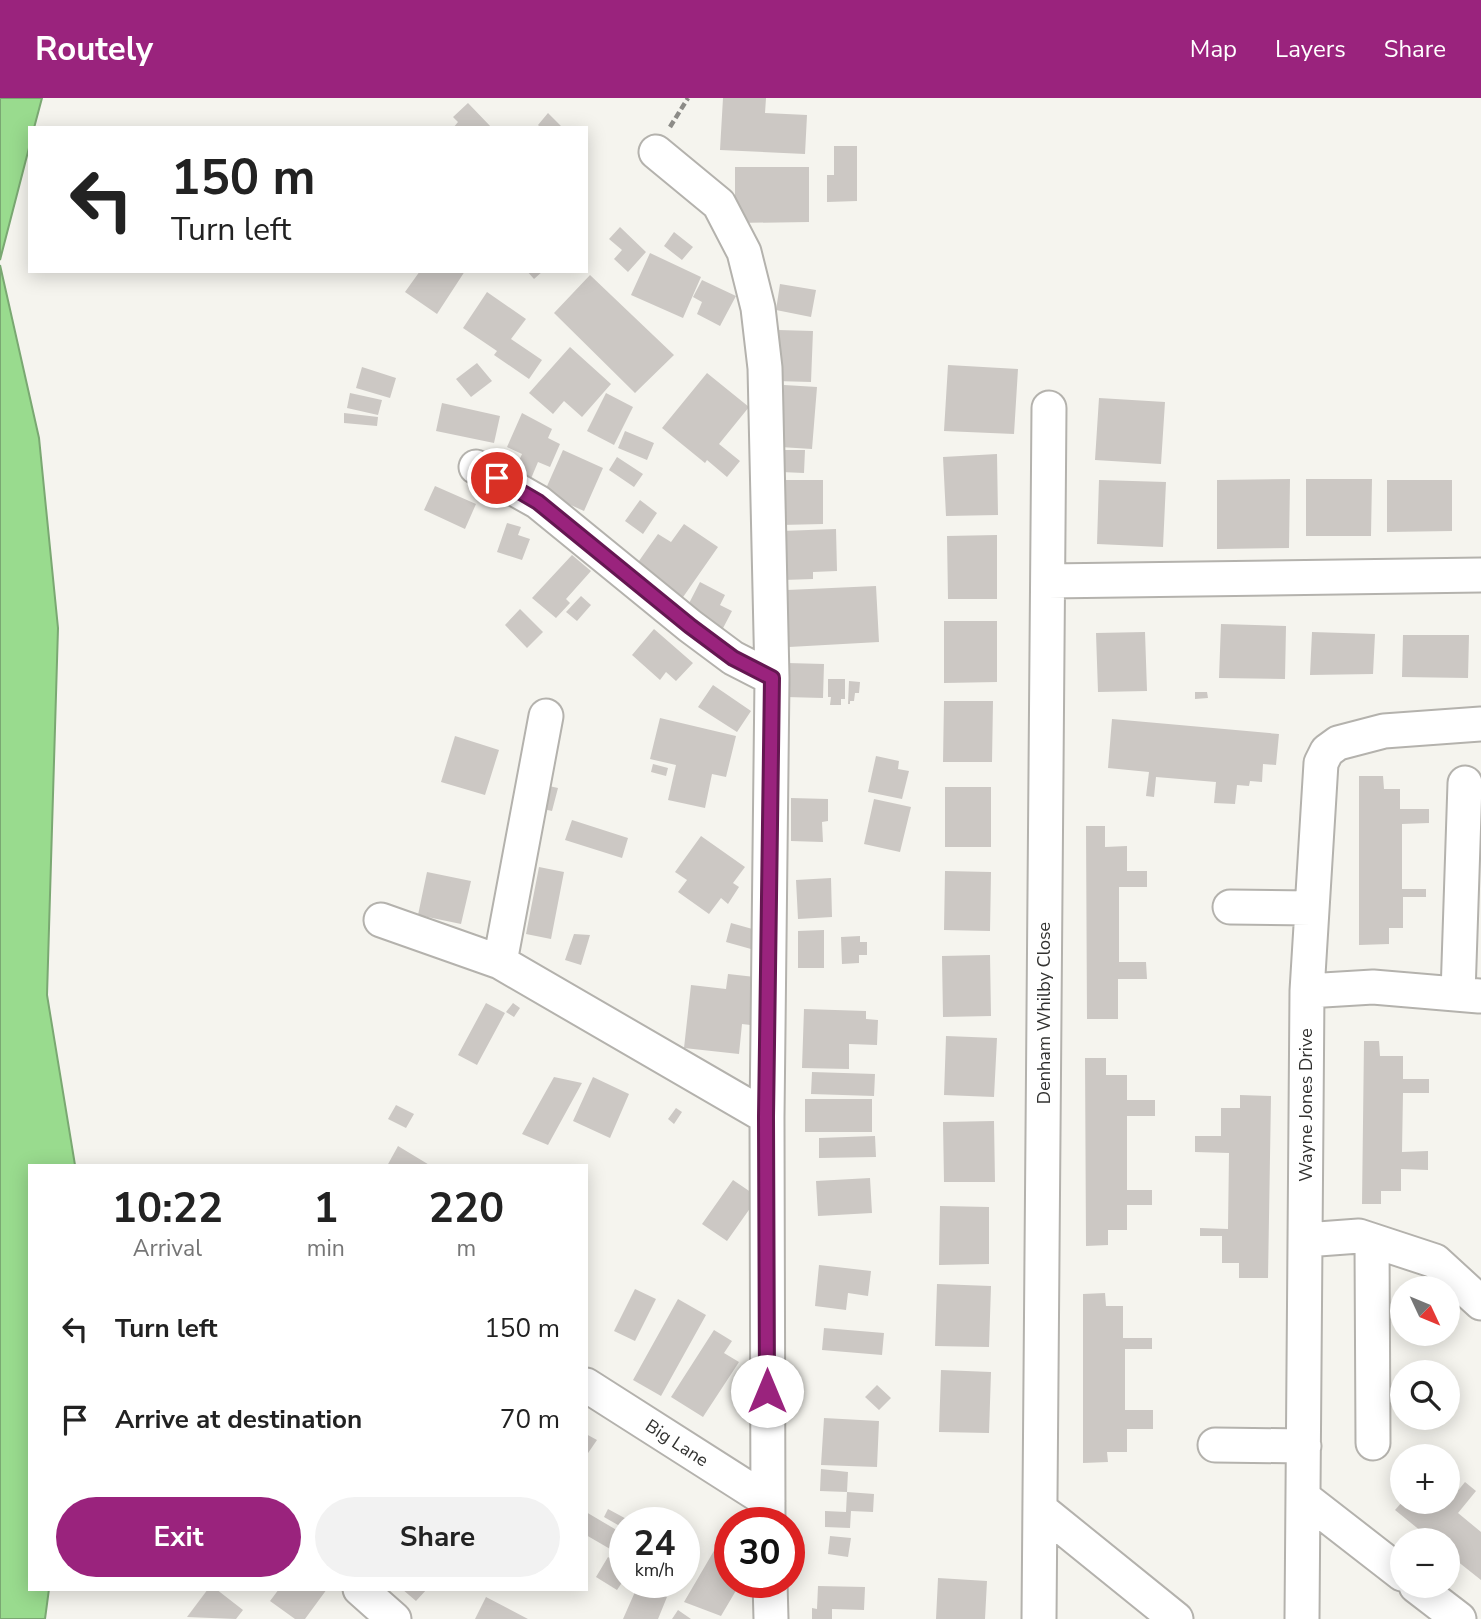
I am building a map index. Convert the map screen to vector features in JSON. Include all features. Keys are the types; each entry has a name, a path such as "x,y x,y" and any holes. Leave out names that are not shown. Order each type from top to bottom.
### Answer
{"street":[{"path":"656,152 719,204 744,252 758,309 765,368 772,678 766,1117 768,1507"},
{"name":"Denham Whilby Close","path":"1039,1619 1049,408"},
{"path":"476,467 538,502 690,626 733,658 772,678"},
{"path":"1048,581 1481,575"},
{"path":"500,962 546,716"},
{"name":"Wayne Jones Drive","path":"1303,1619 1307,991 1321,763 1327,751 1338,743 1384,731 1481,724"},
{"path":"1307,991 1373,987 1470,995 1465,783"},
{"path":"1230,907 1311,908"},
{"path":"381,920 500,962 766,1117"},
{"path":"1305,1240 1359,1237 1435,1261 1481,1303"},
{"path":"1373,1241 1373,1443"},
{"name":"Big Lane","path":"588,1386 761,1507"},
{"path":"1215,1445 1304,1446"},
{"path":"1303,1497 1390,1565"},
{"path":"1040,1508 1176,1619"},
{"path":"362,1591 394,1619"},
{"path":"770,1598 771,1619"},
{"path":"1432,1598 1459,1619"}],"shaded area":[{"path":"0,98 42,98 35,126 28,126 28,152 0,260"},
{"path":"0,265 39,438 58,628 47,995 75,1164 28,1164 28,1591 49,1591 45,1619 0,1619"}],"building":[{"path":"723,98 766,98 765,113 807,115 805,154 720,150"},
{"path":"468,103 490,126 455,126 458,122 453,117"},
{"path":"548,113 561,126 539,126"},
{"path":"834,146 857,146 857,201 827,202 827,175 834,175"},
{"path":"735,167 809,167 809,222 735,223"},
{"path":"620,227 646,252 628,272 614,259 622,250 609,239"},
{"path":"674,232 693,247 682,260 664,246"},
{"path":"650,253 701,277 683,318 631,295"},
{"path":"419,273 464,273 437,314 405,292"},
{"path":"529,273 541,273 534,279"},
{"path":"590,275 674,355 635,393 554,313"},
{"path":"702,280 736,296 720,326 697,314 702,302 693,297"},
{"path":"780,284 816,290 811,317 776,310"},
{"path":"487,292 526,319 511,339 542,360 529,379 494,355 497,351 463,328"},
{"path":"778,330 813,331 811,382 776,381"},
{"path":"570,347 611,384 582,417 564,401 553,414 529,393"},
{"path":"477,363 492,381 471,397 456,379"},
{"path":"948,365 1018,369 1014,434 944,431"},
{"path":"362,367 396,378 390,398 356,388"},
{"path":"707,373 749,407 719,444 740,461 727,477 662,428"},
{"path":"784,385 817,387 812,449 780,447"},
{"path":"350,393 382,400 378,415 347,408"},
{"path":"606,393 633,407 614,445 587,431"},
{"path":"1099,398 1165,402 1161,464 1095,460"},
{"path":"442,403 500,416 494,443 436,431"},
{"path":"344,413 378,417 377,426 344,423"},
{"path":"522,413 552,429 548,438 560,444 550,467 538,462 527,488 510,481 522,454 507,447"},
{"path":"625,431 654,443 647,460 618,448"},
{"path":"563,450 603,468 584,511 544,493"},
{"path":"781,450 805,450 804,473 781,472"},
{"path":"997,454 998,515 946,516 943,457"},
{"path":"617,457 643,474 634,487 609,470"},
{"path":"1290,479 1289,548 1217,549 1217,480"},
{"path":"1306,479 1372,479 1371,536 1306,536"},
{"path":"780,480 823,480 823,524 781,525"},
{"path":"1099,480 1166,482 1163,547 1097,544"},
{"path":"1387,480 1452,480 1452,531 1387,532"},
{"path":"435,486 476,504 465,529 424,510"},
{"path":"640,500 657,513 643,534 625,521"},
{"path":"507,523 521,527 518,535 530,539 522,560 497,552"},
{"path":"684,524 718,547 681,600 634,568 658,534 671,542"},
{"path":"836,529 837,571 813,572 813,579 783,580 781,531"},
{"path":"997,535 997,599 948,599 947,536"},
{"path":"572,555 591,571 566,599 570,603 556,618 532,598"},
{"path":"700,582 725,595 720,605 732,611 721,632 684,613"},
{"path":"876,586 879,642 789,647 787,590"},
{"path":"581,596 591,605 577,621 566,612"},
{"path":"520,609 543,632 527,648 505,625"},
{"path":"944,621 997,621 997,682 944,683"},
{"path":"1221,624 1286,626 1285,679 1219,678"},
{"path":"654,629 693,663 676,681 666,672 660,680 632,655"},
{"path":"1145,632 1147,691 1098,692 1096,633"},
{"path":"1312,632 1375,634 1373,674 1310,675"},
{"path":"1403,635 1469,635 1468,678 1402,677"},
{"path":"787,663 824,664 823,698 786,697"},
{"path":"828,679 845,679 845,699 841,699 841,705 830,705"},
{"path":"849,681 860,682 859,693 855,693 854,701 848,704"},
{"path":"713,685 751,711 737,732 698,707"},
{"path":"1195,692 1207,692 1208,698 1195,699"},
{"path":"944,701 993,701 992,762 943,762"},
{"path":"660,718 736,736 726,777 712,774 705,808 668,800 676,765 650,759"},
{"path":"1112,719 1279,734 1276,765 1263,764 1262,782 1250,781 1249,786 1237,785 1235,804 1214,803 1216,782 1156,777 1154,797 1146,796 1149,772 1108,768"},
{"path":"455,736 499,750 485,795 441,782"},
{"path":"876,756 899,761 898,769 909,771 902,799 868,792"},
{"path":"653,764 668,768 666,776 651,772"},
{"path":"1359,776 1383,776 1384,789 1400,789 1400,809 1429,809 1429,823 1402,824 1402,889 1426,889 1426,897 1403,897 1403,928 1389,928 1389,944 1359,945"},
{"path":"549,786 558,788 552,811 543,809"},
{"path":"945,787 991,787 991,847 945,847"},
{"path":"791,798 828,799 828,821 822,822 823,842 791,841"},
{"path":"874,799 911,807 900,852 864,844"},
{"path":"572,820 628,838 622,858 565,840"},
{"path":"1086,826 1105,826 1105,847 1127,846 1127,871 1147,871 1147,887 1119,887 1119,962 1146,962 1147,979 1118,979 1118,1019 1087,1019"},
{"path":"701,836 745,867 733,883 739,887 728,904 721,898 709,914 678,892 687,880 675,872"},
{"path":"539,867 564,872 551,939 526,934"},
{"path":"945,871 991,872 990,931 944,930"},
{"path":"427,872 471,881 461,924 418,915"},
{"path":"831,878 832,917 798,919 796,880"},
{"path":"731,923 756,930 751,949 726,942"},
{"path":"824,930 824,968 798,968 798,931"},
{"path":"574,934 590,935 581,965 565,960"},
{"path":"860,936 860,942 867,942 867,955 859,955 859,963 842,964 841,937"},
{"path":"990,955 991,1016 943,1017 942,956"},
{"path":"728,974 755,977 759,1026 742,1024 739,1054 684,1048 691,985 726,989"},
{"path":"486,1003 505,1013 477,1065 458,1055"},
{"path":"513,1003 520,1008 514,1017 506,1012"},
{"path":"804,1009 866,1011 866,1019 878,1020 877,1045 849,1044 849,1069 802,1068"},
{"path":"946,1036 997,1038 994,1097 944,1095"},
{"path":"1364,1041 1379,1041 1380,1056 1403,1056 1403,1079 1429,1079 1429,1093 1403,1093 1402,1152 1428,1151 1428,1170 1401,1169 1401,1191 1381,1191 1381,1204 1362,1204"},
{"path":"1085,1058 1106,1058 1106,1075 1127,1075 1127,1100 1155,1100 1155,1116 1127,1116 1127,1190 1152,1190 1152,1205 1127,1205 1127,1230 1108,1230 1108,1245 1086,1246"},
{"path":"812,1072 875,1074 874,1096 811,1094"},
{"path":"554,1077 582,1083 548,1145 522,1134"},
{"path":"593,1077 629,1094 610,1138 573,1121"},
{"path":"1240,1095 1271,1096 1268,1278 1239,1278 1239,1263 1222,1263 1222,1236 1200,1236 1200,1228 1228,1229 1229,1153 1195,1152 1195,1136 1221,1136 1221,1108 1240,1108"},
{"path":"805,1099 872,1099 872,1132 805,1132"},
{"path":"396,1105 414,1114 406,1128 388,1119"},
{"path":"676,1108 682,1112 674,1124 668,1119"},
{"path":"994,1121 995,1182 944,1182 943,1122"},
{"path":"875,1136 876,1157 819,1158 819,1138"},
{"path":"398,1146 428,1164 388,1164"},
{"path":"870,1178 872,1213 818,1216 816,1181"},
{"path":"733,1180 758,1197 727,1241 702,1224"},
{"path":"940,1206 989,1207 989,1264 939,1265"},
{"path":"819,1265 871,1271 868,1296 848,1293 846,1310 815,1306"},
{"path":"937,1284 991,1286 989,1347 935,1346"},
{"path":"635,1289 656,1299 635,1341 614,1331"},
{"path":"1105,1293 1106,1306 1123,1306 1123,1338 1152,1338 1152,1349 1125,1349 1125,1410 1153,1410 1153,1429 1127,1429 1127,1452 1107,1452 1108,1462 1083,1463 1083,1294"},
{"path":"678,1299 706,1315 661,1396 633,1380"},
{"path":"824,1328 884,1333 882,1355 822,1350"},
{"path":"714,1330 732,1341 724,1353 739,1362 703,1417 671,1397"},
{"path":"941,1370 991,1372 989,1433 939,1432"},
{"path":"877,1385 891,1398 879,1410 865,1397"},
{"path":"824,1418 879,1421 877,1467 821,1465"},
{"path":"588,1435 597,1440 588,1453"},
{"path":"821,1469 848,1472 847,1492 820,1491"},
{"path":"1465,1482 1476,1491 1460,1511 1460,1488"},
{"path":"847,1492 874,1494 873,1512 851,1511 850,1528 825,1527 825,1511 846,1512"},
{"path":"608,1509 609,1510 609,1520 604,1517"},
{"path":"588,1513 609,1526 609,1548 588,1536"},
{"path":"1400,1514 1459,1514 1481,1532 1481,1580 1460,1563 1460,1528 1417,1528"},
{"path":"830,1536 851,1538 848,1557 828,1554"},
{"path":"714,1551 714,1598 732,1598 721,1616 684,1602 686,1598 700,1598 700,1575"},
{"path":"608,1557 609,1558 609,1585 596,1577"},
{"path":"938,1578 987,1581 985,1619 936,1619"},
{"path":"818,1586 865,1587 864,1610 832,1609 832,1619 812,1619 812,1608 817,1609"},
{"path":"206,1591 219,1591 243,1610 236,1619 187,1617"},
{"path":"278,1591 326,1591 305,1619 295,1619 270,1601"},
{"path":"404,1591 425,1591 416,1601"},
{"path":"486,1597 528,1619 475,1619"},
{"path":"632,1598 667,1598 658,1619 623,1619"},
{"path":"678,1610 691,1619 672,1619"}],"route":[{"path":"497,478 538,502 733,658 772,678 766,1117 767,1391"}]}
